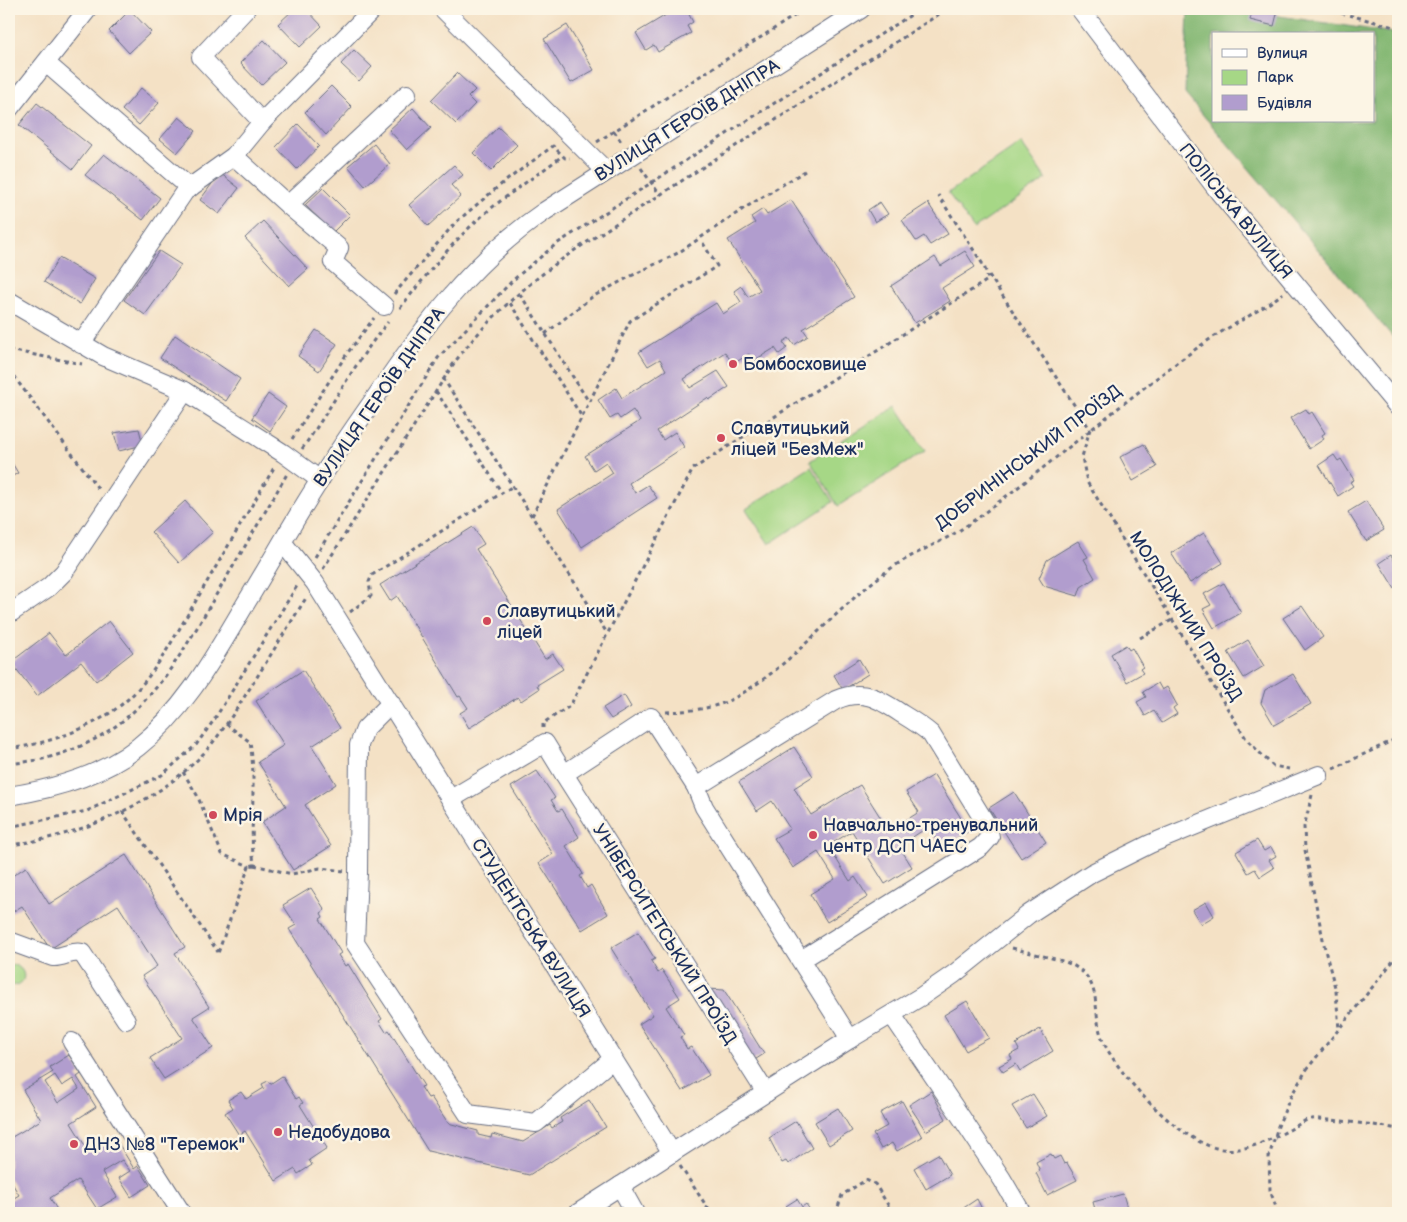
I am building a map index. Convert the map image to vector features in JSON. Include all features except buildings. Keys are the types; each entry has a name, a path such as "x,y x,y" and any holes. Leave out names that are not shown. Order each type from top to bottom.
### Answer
{"street":[{"path":"9,108 88,9"},
{"path":"246,9 201,57 262,122"},
{"path":"81,344 185,191 234,156 262,122 373,9"},
{"path":"443,9 606,171"},
{"name":"ВУЛИЦЯ ГЕРОЇВ ДНІПРА","path":"9,796 46,789 88,775 118,760 146,741 173,714 186,697 283,543 320,480 420,332 467,277 516,232 606,171 861,9"},
{"name":"ПОЛІСЬКА ВУЛИЦЯ","path":"1080,9 1218,192 1398,407"},
{"path":"46,62 190,188"},
{"path":"288,205 407,94"},
{"path":"234,156 339,248 333,262 384,306"},
{"path":"9,301 103,356 185,391 283,453 320,480"},
{"path":"9,614 48,588 64,572 185,391"},
{"name":"СТУДЕНТСЬКА ВУЛИЦЯ","path":"283,543 310,577 391,703 672,1153"},
{"path":"696,787 843,696 862,695 878,699 931,734 978,810 990,832 990,836 985,844 801,960"},
{"path":"391,703 365,729 360,740 355,943 468,1114 536,1122 613,1059"},
{"path":"564,774 651,717 696,787 704,807 850,1039"},
{"path":"451,799 544,744"},
{"name":"УНІВЕРСИТЕТСЬКИЙ ПРОЇЗД","path":"544,744 766,1093"},
{"path":"578,1213 954,974 992,943 1072,885 1112,862 1150,844 1319,776"},
{"path":"9,941 52,957 76,952 82,953 126,1020"},
{"path":"892,1015 962,1118 1022,1213"},
{"path":"72,1042 180,1213"},
{"path":"620,1186 635,1213"}],"path":[{"path":"552,146 565,158 569,159 805,9"},
{"path":"9,845 56,837 83,828 122,811 149,796 183,772 203,753 226,724 438,358 513,280 555,245 920,9"},
{"path":"310,577 468,345 520,293 575,250 947,9"},
{"path":"1326,9 1398,28"},
{"path":"545,334 596,294 678,254 743,209 805,170"},
{"path":"938,195 1090,429"},
{"path":"532,516 630,321 717,266 700,240"},
{"path":"544,744 543,723 570,706 693,469 986,281 986,277 989,275"},
{"name":"ДОБРИНІНСЬКИЙ ПРОЇЗД","path":"651,717 661,712 696,710 724,702 760,682 795,655 841,610 882,575 961,529 1199,346 1267,305 1295,284"},
{"path":"520,293 589,403"},
{"path":"510,303 582,417"},
{"path":"9,350 88,365 103,356"},
{"path":"9,370 109,504"},
{"path":"444,378 608,633"},
{"path":"436,390 502,493"},
{"name":"МОЛОДІЖНИЙ ПРОЇЗД","path":"1090,429 1082,457 1087,482 1247,740 1273,766 1292,770"},
{"path":"338,620 371,596 369,582 372,575 513,486"},
{"path":"1140,638 1172,620"},
{"path":"226,724 250,742 254,763 254,812 251,839 254,865"},
{"path":"1339,1030 1336,990 1326,954 1306,858 1304,837 1308,810 1319,776 1398,738"},
{"path":"183,772 198,795 222,854 249,866 254,865 292,874 320,868 358,873"},
{"path":"122,811 218,953 249,866"},
{"path":"992,943 1063,961 1083,973 1094,992 1103,1041 1118,1066 1160,1112 1188,1134 1208,1145 1223,1149 1254,1146 1274,1138 1311,1118 1359,1122 1398,1129"},
{"path":"1278,1213 1270,1190 1269,1157 1274,1138 1291,1096 1299,1081 1398,955"},
{"path":"672,1153 711,1213"},
{"path":"842,1213 838,1207 842,1195 866,1180 875,1184 893,1213"}],"green space":[{"path":"1188,9 1232,9 1394,33 1398,9 1398,343 1185,94"},
{"path":"1021,143 1046,179 974,229 948,193"},
{"path":"896,406 925,451 838,506 810,461"},
{"path":"811,467 833,502 769,544 746,509"},
{"path":"9,966 19,967 24,975 22,982 19,984 9,985"}],"place":[{"name":"Бомбосховище","path":"733,364"},
{"name":"Славутицький ліцей \"БезМеж\"","path":"721,438"},
{"name":"Славутицький ліцей","path":"487,621"},
{"name":"Мрiя","path":"213,815"},
{"name":"Навчально-тренувальний центр ДСП ЧАЕС","path":"813,835"},
{"name":"Недобудова","path":"278,1132"},
{"name":"ДНЗ №8 \"Теремок\"","path":"74,1144"}]}
